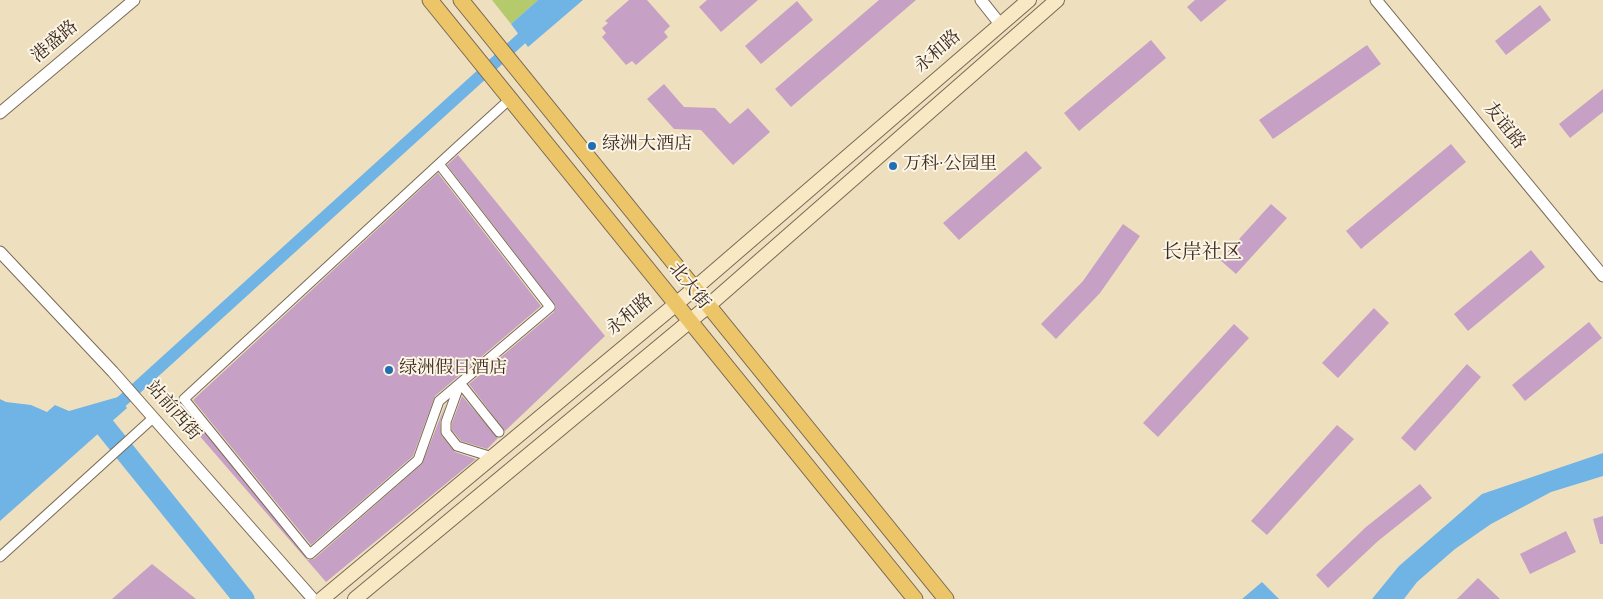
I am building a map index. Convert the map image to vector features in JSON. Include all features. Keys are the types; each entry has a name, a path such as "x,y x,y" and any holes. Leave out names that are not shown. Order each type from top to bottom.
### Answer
{"main road":[{"name":"北大街","path":"430,0 915,599"},
{"name":"北大街","path":"461,0 946,599"},
{"name":"永和路","path":"322,599 694,289 1030,0"},
{"name":"永和路","path":"355,599 708,306 1057,0"}],"street":[{"name":"港盛路","path":"0,112 134,0"},
{"path":"981,0 1000,24"},
{"name":"友谊路","path":"1376,0 1603,276"},
{"path":"439,164 550,307 439,401 418,460 310,554 184,399 439,164 510,99"},
{"name":"站前西街","path":"0,252 113,372 313,599"},
{"path":"460,383 499,432"},
{"path":"460,383 446,422 446,432 457,446 492,457"},
{"path":"0,557 153,418"}],"green space":[{"path":"492,0 538,0 511,24"}],"water":[{"path":"538,0 583,0 528,47 511,24"},
{"path":"118,397 127,408 0,521 0,399 6,402 31,405 47,412 55,405 69,411"},
{"path":"1603,453 1603,476 1551,492 1491,524 1455,549 1417,582 1404,599 1372,599 1399,566 1482,494"},
{"path":"1262,582 1279,599 1242,599"}],"building":[{"path":"629,0 647,0 670,26 664,32 668,37 636,65 632,61 626,65 602,37 606,33 602,28 608,23 605,21"},
{"path":"707,0 758,0 721,32 699,7"},
{"path":"879,0 916,0 791,107 775,89"},
{"path":"1195,0 1227,0 1201,22 1187,7"},
{"path":"797,1 813,20 761,64 745,46"},
{"path":"1540,5 1551,20 1506,55 1495,41"},
{"path":"1151,40 1166,58 1079,131 1064,113"},
{"path":"1367,45 1381,64 1273,139 1259,120"},
{"path":"664,84 684,107 715,108 730,124 748,108 770,132 733,165 701,130 674,129 647,99"},
{"path":"1603,89 1603,112 1570,138 1559,124"},
{"path":"1451,144 1466,162 1361,249 1346,231"},
{"path":"1026,151 1042,168 959,240 943,223"},
{"path":"458,155 605,336 505,431 469,384 554,312 556,306 447,165"},
{"name":"绿洲假日酒店","path":"438,173 541,306 435,396 413,456 311,545 193,400"},
{"path":"1271,204 1287,218 1236,274 1220,260"},
{"path":"1123,224 1140,236 1100,293 1056,339 1041,324 1083,281"},
{"path":"1531,250 1545,267 1468,331 1454,314"},
{"path":"1374,308 1389,323 1338,378 1322,363"},
{"path":"1589,322 1602,338 1525,401 1512,385"},
{"path":"1234,324 1249,338 1158,437 1143,423"},
{"path":"1467,364 1481,377 1415,451 1401,438"},
{"path":"462,396 498,438 487,449 461,441 452,430 452,423"},
{"path":"178,399 308,560 314,559 422,464 446,403 440,422 441,435 455,452 476,459 326,582 172,404"},
{"path":"1337,425 1354,439 1267,535 1251,521"},
{"path":"1420,484 1432,498 1378,541 1328,588 1316,575 1366,527"},
{"path":"1603,516 1603,544 1600,544 1593,519"},
{"path":"1566,531 1576,552 1530,574 1520,554"},
{"path":"152,564 196,599 112,599"},
{"path":"1478,578 1500,599 1457,599"}],"waterway":[{"path":"109,413 533,28"},
{"path":"80,428 100,421 244,599"}],"place":[{"name":"绿洲大酒店","path":"592,146"},
{"name":"万科·公园里","path":"893,166"},
{"name":"绿洲假日酒店","path":"389,370"}],"district":[{"name":"长岸社区","path":"1202,255"}]}
